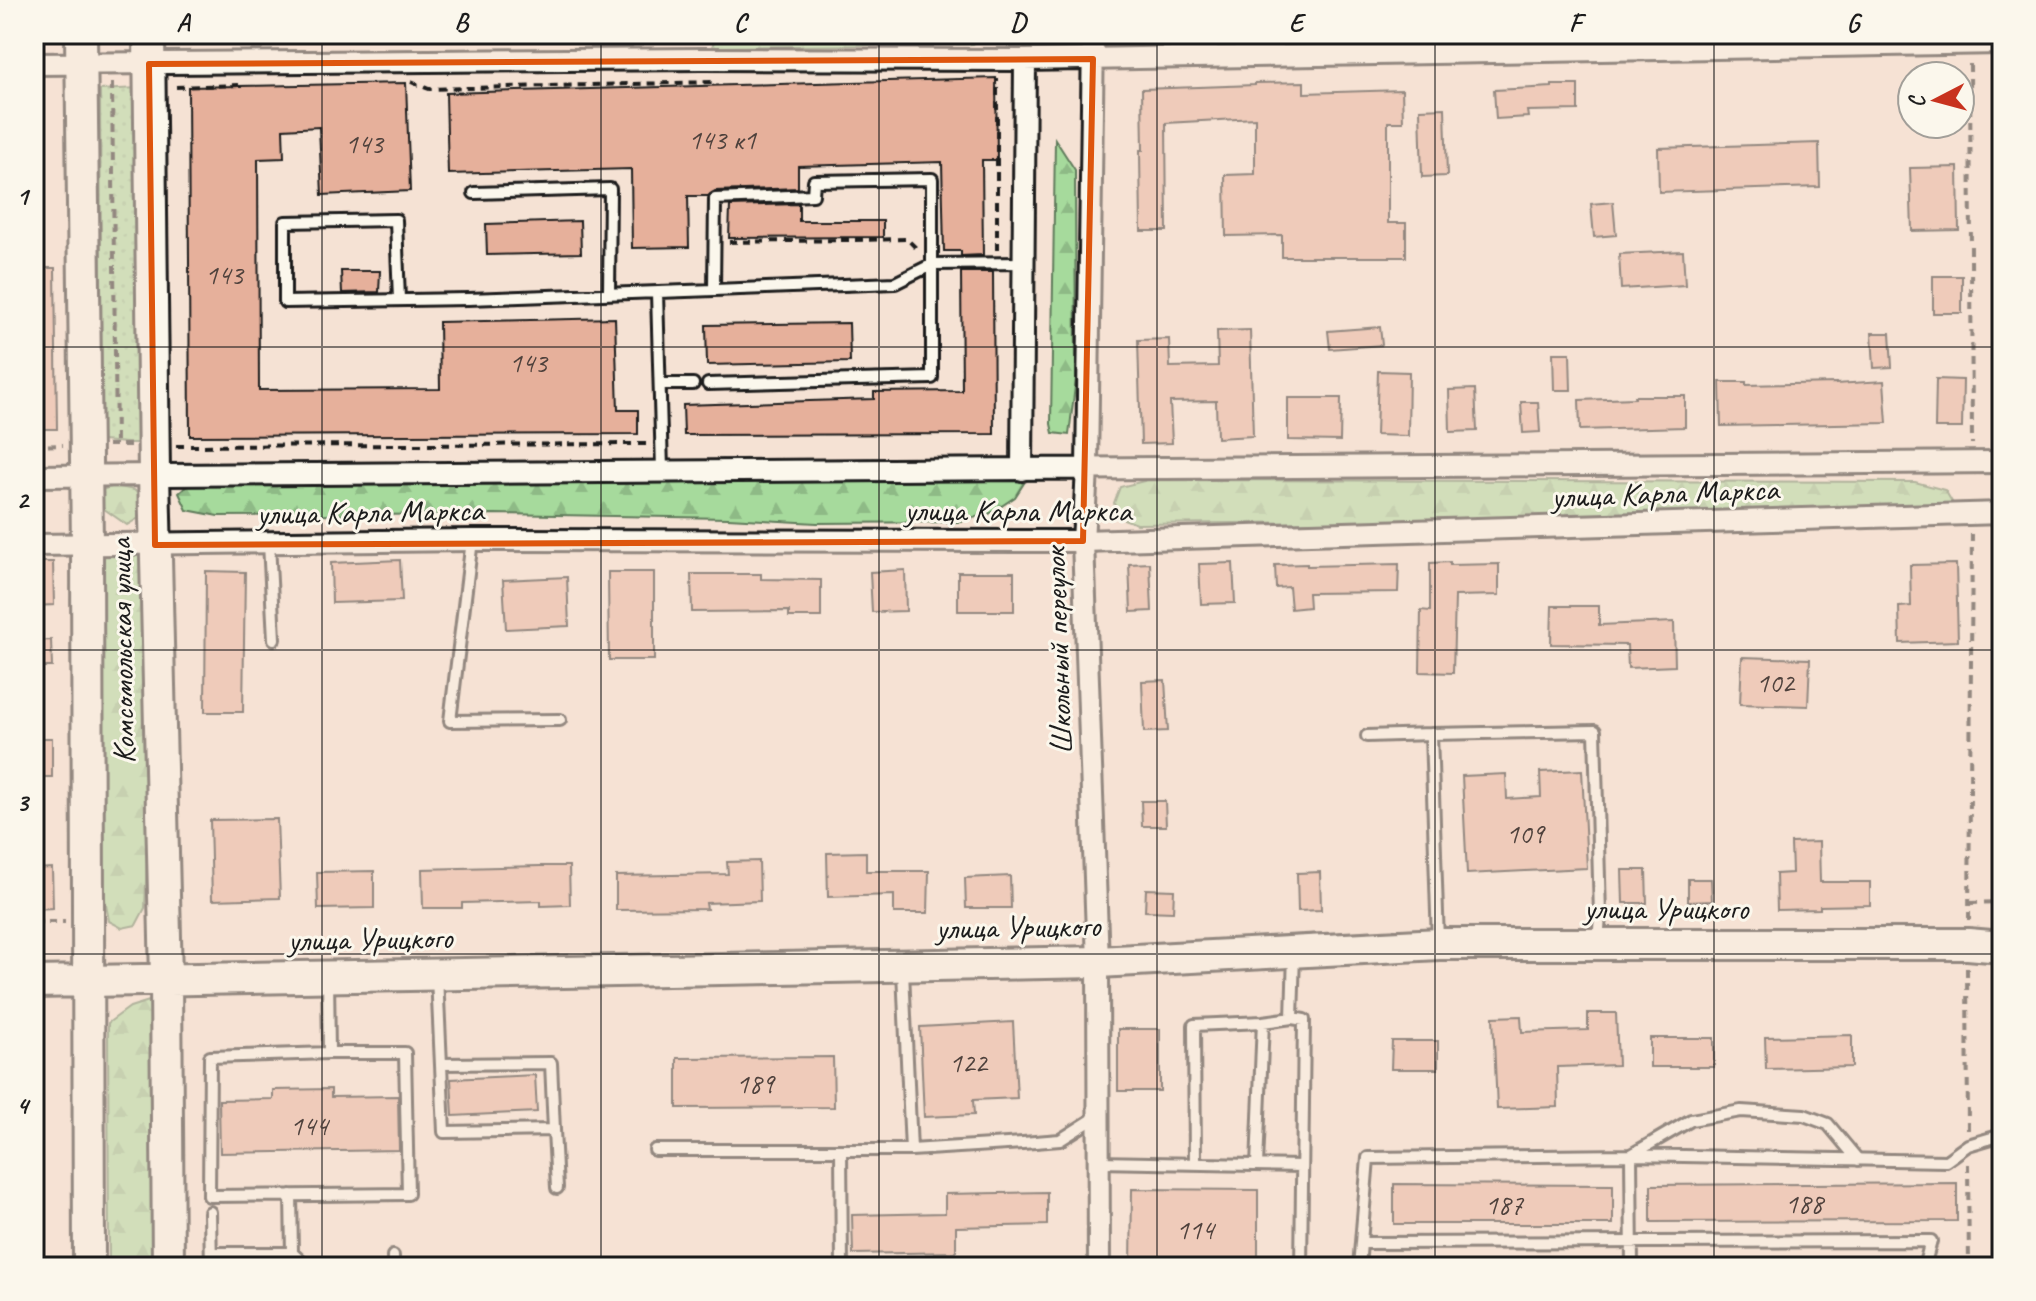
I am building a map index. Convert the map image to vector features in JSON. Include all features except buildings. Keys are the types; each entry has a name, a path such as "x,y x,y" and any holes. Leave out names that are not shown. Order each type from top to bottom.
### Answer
{"street":[{"name":"Комсомольская улица","path":"81,34 87,545 89,1267"},
{"name":"Школьный переулок","path":"1093,34 1087,469 1083,541 1098,962 1099,1267"},
{"path":"34,64 111,64 149,49 702,59 1025,60 2002,43"},
{"name":"Комсомольская улица","path":"149,49 155,545 166,979 168,1267"},
{"path":"1022,470 1025,60"},
{"name":"улица Карла Маркса","path":"34,476 86,475 154,459 662,470 2002,462"},
{"name":"улица Карла Маркса","path":"34,545 472,540 1083,541 2002,513"},
{"name":"улица Урицкого","path":"34,982 1098,962 1439,944 1968,944 2002,947"}],"lane":[{"path":"708,384 932,378 932,179 814,181 813,195 715,199 714,290"},
{"path":"474,193 610,189 609,294"},
{"path":"399,300 396,220 285,222 285,302 399,300 657,293 895,283 933,264 1024,263"},
{"path":"657,293 662,470"},
{"path":"660,384 693,384"},
{"path":"472,540 450,721 560,720"},
{"path":"269,543 274,639"},
{"path":"1367,736 1595,731 1600,915 1598,944"},
{"path":"1431,734 1439,944"},
{"path":"1292,1018 1294,951"},
{"path":"903,965 911,1150"},
{"path":"437,974 444,1132 554,1130"},
{"path":"328,976 329,1053"},
{"path":"1195,1164 1194,1025 1292,1018 1304,1020 1301,1267"},
{"path":"1257,1165 1263,1022"},
{"path":"329,1053 405,1053 408,1194 209,1196 210,1057 329,1053"},
{"path":"441,1064 551,1063 557,1188"},
{"path":"1631,1155 1691,1120 1741,1111 1804,1115 1828,1124 1858,1160"},
{"path":"655,1150 911,1150 1060,1140 1098,1116"},
{"path":"1359,1267 1368,1158 1631,1155 1946,1161 1968,1145 2002,1135"},
{"path":"841,1150 842,1267"},
{"path":"1631,1155 1632,1267"},
{"path":"1098,1162 1302,1166"},
{"path":"291,1195 292,1253"},
{"path":"210,1212 211,1267"},
{"path":"1361,1243 1931,1241 1924,1267"},
{"path":"211,1253 292,1253 307,1267"}],"path":[{"path":"111,64 116,445"},
{"path":"997,74 997,264"},
{"path":"408,81 429,89 713,82"},
{"path":"173,87 242,85"},
{"path":"714,242 907,239 933,264"},
{"path":"34,446 116,445 154,459 662,444"},
{"path":"1969,1267 1970,903 2002,902"}],"highlighted area":[{"path":"1093,59 1083,541 155,545 149,64"}],"green space":[{"path":"716,34 984,34 973,44 712,47"},
{"path":"138,88 145,443 127,443 102,441 100,90"},
{"path":"1055,139 1075,170 1076,378 1069,435 1053,433 1051,424"},
{"path":"1004,477 1024,483 1015,497 991,513 958,522 817,523 728,518 495,514 218,516 187,510 179,493 196,478"},
{"path":"1148,480 1915,482 1945,490 1952,502 1945,510 1445,521 1137,524 1118,517 1114,503 1120,487"},
{"path":"115,486 134,490 144,499 142,516 127,525 100,506 101,490"},
{"path":"145,554 145,908 136,925 122,928 109,921 104,894 99,556"},
{"path":"149,1001 156,1023 156,1267 109,1267 108,1023 130,1007"}]}
